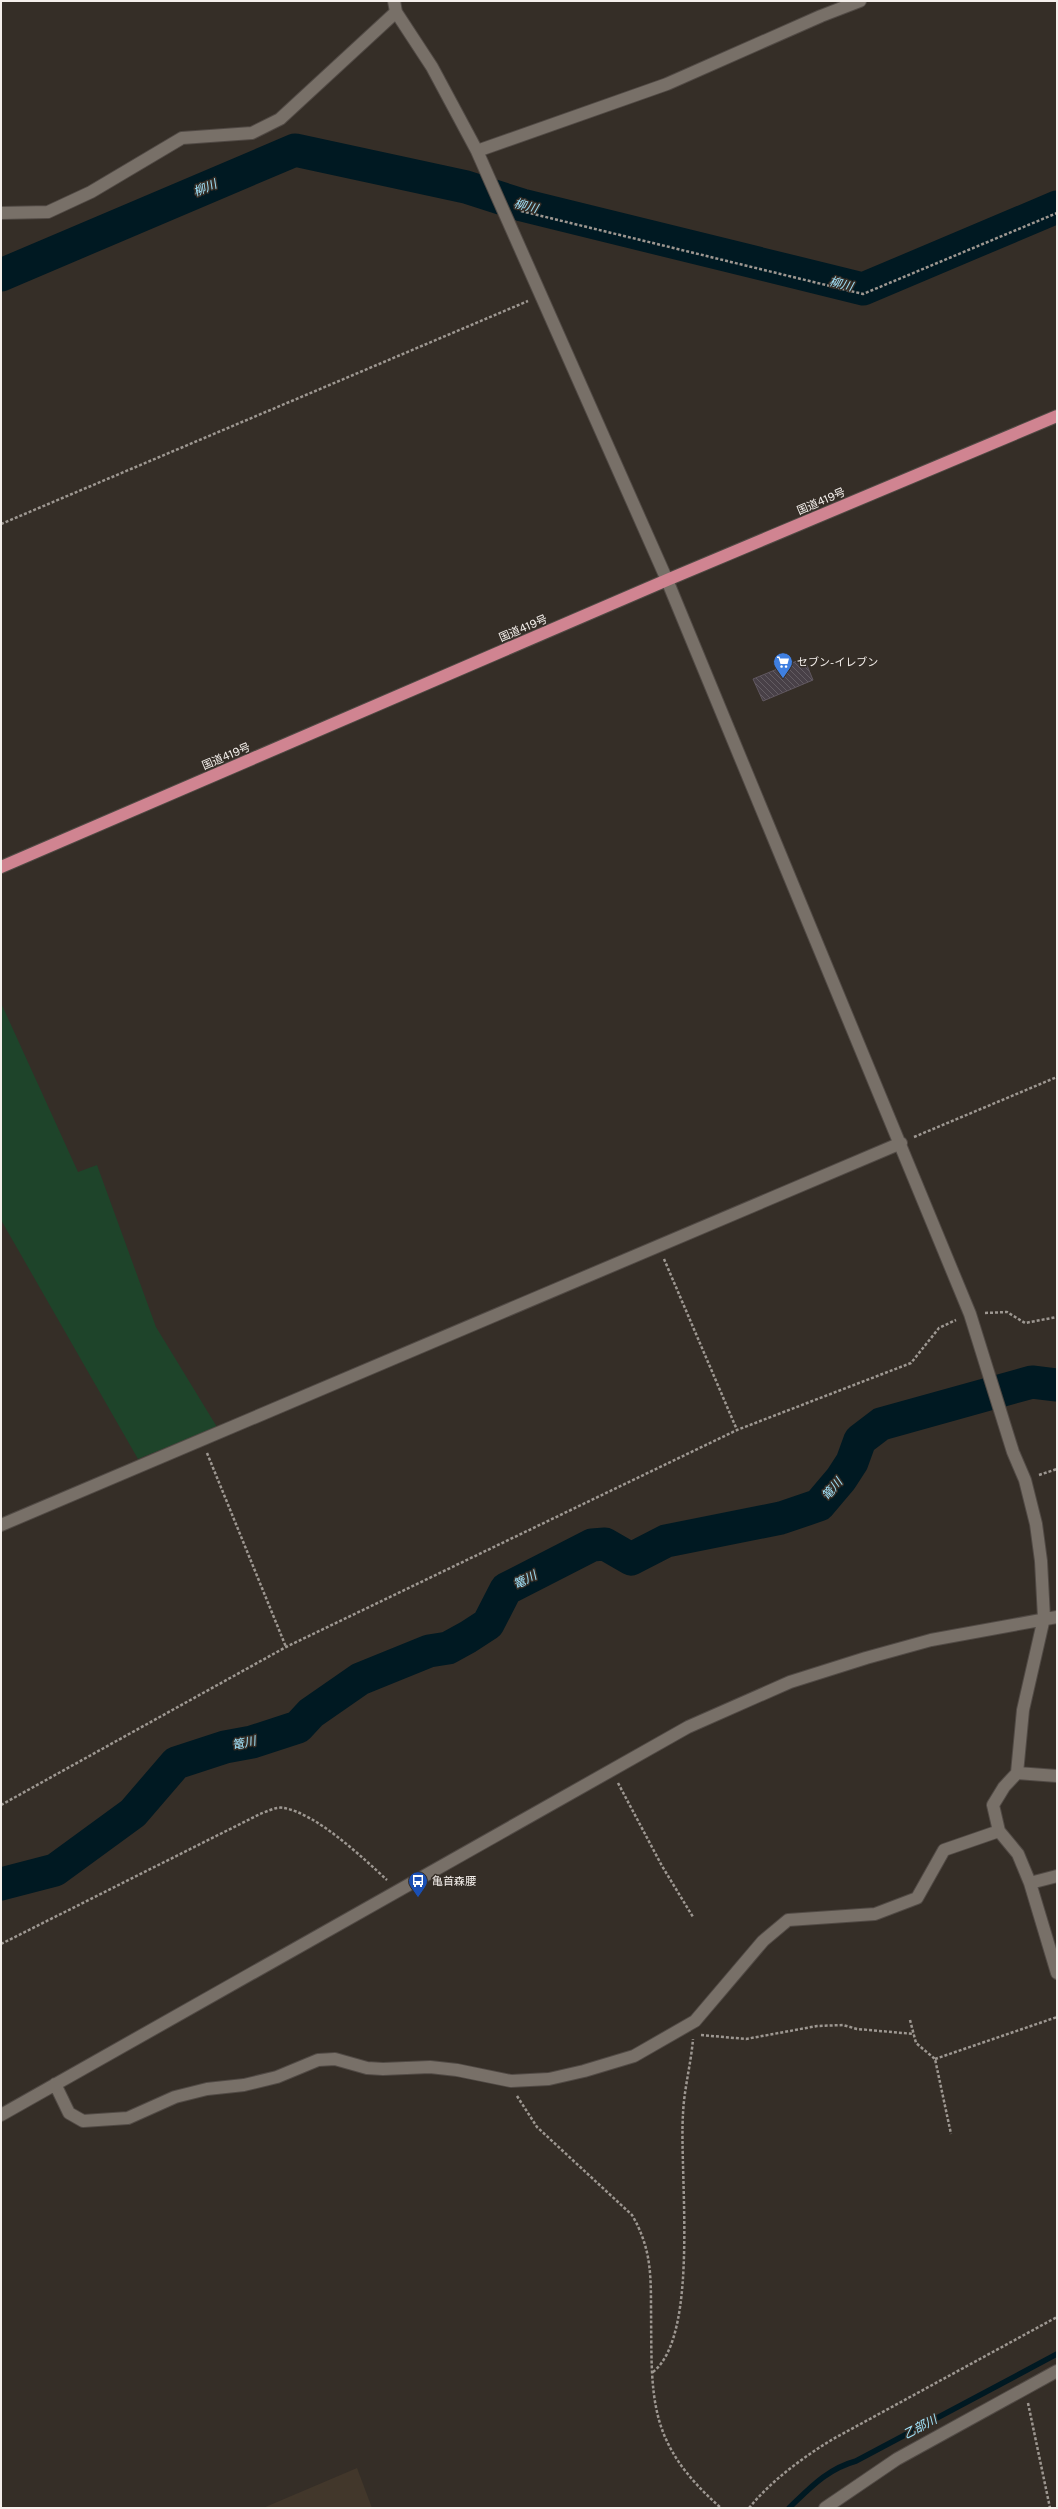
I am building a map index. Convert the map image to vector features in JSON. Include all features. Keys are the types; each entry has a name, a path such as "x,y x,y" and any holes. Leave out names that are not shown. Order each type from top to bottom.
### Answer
{"highway":[{"name":"国道419号","path":"1,867 667,580 1057,416"}],"street":[{"path":"477,151 666,84 821,16 860,1"},
{"path":"1,213 48,212 91,192 182,138 252,133 280,119 395,7 432,67 477,151 667,580 901,1143 970,1314 1013,1452 1025,1480 1036,1524 1041,1561 1044,1618 1023,1710 1017,1773 1004,1787 993,1805 999,1831 1018,1854 1030,1883 1057,1973"},
{"path":"1,1524 901,1143"},
{"path":"1,2115 398,1889 688,1727 790,1682 931,1640 1044,1618 1057,1617"},
{"path":"1017,1773 1057,1776"},
{"path":"55,2084 68,2113 83,2121 128,2118 175,2096 207,2089 244,2085 277,2077 318,2060 335,2059 367,2068 383,2069 430,2067 457,2070 511,2081 549,2079 634,2056 695,2021 763,1941 788,1920 875,1914 917,1898 944,1850 999,1831"},
{"path":"1030,1883 1057,1876"},
{"path":"825,2508 896,2459 1057,2371"}],"path":[{"path":"521,211 863,294 1057,213"},
{"path":"1,524 541,296"},
{"path":"901,1143 1057,1077"},
{"path":"658,1246 737,1430"},
{"path":"1,1805 286,1647 737,1430 911,1363 939,1328 970,1314 1007,1312 1026,1323 1057,1317"},
{"path":"201,1440 286,1647"},
{"path":"611,1770 662,1866 693,1917"},
{"path":"1,1944 260,1814 282,1807 307,1817 349,1846 398,1889"},
{"path":"935,2059 1057,2017"},
{"path":"910,2020 916,2043 935,2059 951,2134"},
{"path":"652,2372 659,2367 668,2347 677,2321 681,2296 684,2226 683,2114 694,2032 705,2037 746,2039 817,2026 843,2025 857,2030 914,2034"},
{"path":"511,2081 513,2090 537,2127 632,2215 642,2234 648,2252 651,2282 652,2372 659,2424 669,2448 695,2483 721,2508"},
{"path":"749,2508 781,2476 827,2443 1057,2317"},
{"path":"1025,2389 1050,2508"}],"shaded area":[{"path":"357,2468 372,2508 263,2508"}],"green space":[{"path":"1,1003 78,1172 97,1165 156,1327 217,1427 138,1459 1,1220"}],"building":[{"name":"セブン-イレブン","path":"804,658 813,680 763,701 753,679"}],"waterway":[{"name":"柳川","path":"1,275 295,150 466,187 522,205 863,289 1057,207"},
{"name":"篭川","path":"1,1884 55,1870 133,1813 176,1763 225,1747 252,1742 298,1727 311,1713 360,1679 429,1651 448,1648 468,1637 488,1624 506,1589 592,1545 605,1544 631,1559 666,1541 781,1518 819,1505 841,1479 852,1462 860,1440 881,1424 1032,1382 1057,1385"},
{"name":"乙部川","path":"789,2508 804,2493 836,2469 856,2461 1057,2354"}],"place":[{"name":"セブン-イレブン","path":"783,679"},
{"name":"亀首森腰","path":"418,1898"}]}
